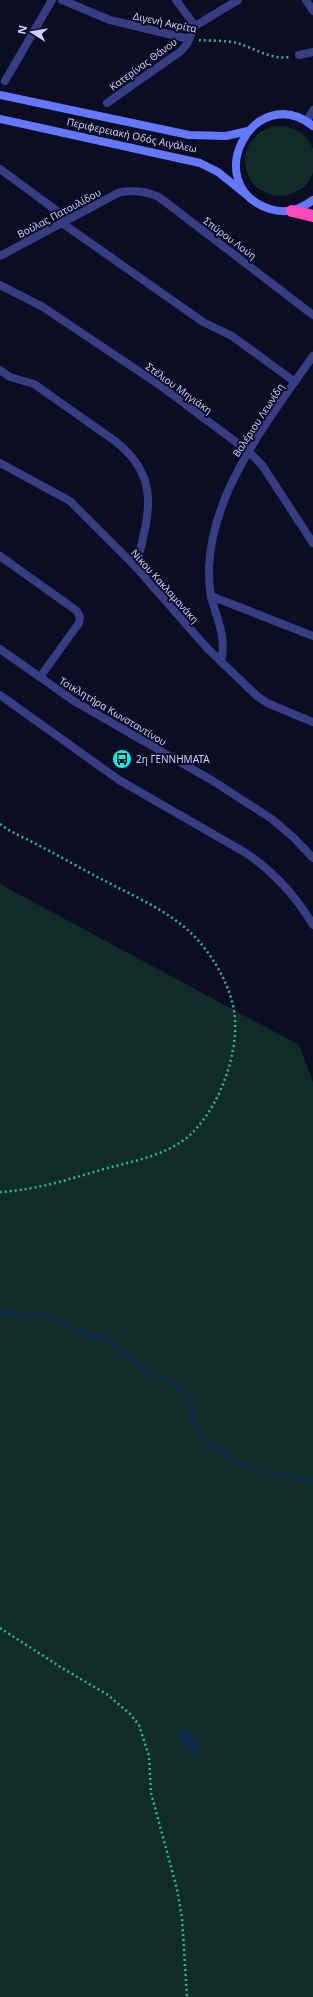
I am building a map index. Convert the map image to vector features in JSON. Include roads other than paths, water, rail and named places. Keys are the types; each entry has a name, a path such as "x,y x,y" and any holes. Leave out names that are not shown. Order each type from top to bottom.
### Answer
{"highway":[{"path":"292,211 313,216"}],"main road":[{"name":"Περιφερειακή Οδός Αιγάλεω","path":"0,95 189,135 226,136 248,131"},
{"path":"249,197 237,176 235,164 236,152 248,131 258,122 269,117 282,115 295,116 310,123"},
{"name":"Περιφερειακή Οδός Αιγάλεω","path":"0,119 200,162 218,172 262,206 276,211 292,211"},
{"path":"292,211 305,206 313,200"}],"street":[{"path":"5,81 52,0"},
{"name":"Διγενή Ακρίτα","path":"62,0 110,20 188,39"},
{"path":"176,0 195,26 238,0"},
{"path":"306,0 313,11"},
{"name":"Κατερίνας Θάνου","path":"106,103 181,51 195,26"},
{"path":"300,55 313,52"},
{"path":"310,123 313,110"},
{"path":"0,169 65,221 203,322 232,336 295,382"},
{"name":"Βούλας Πατουλίδου","path":"0,256 120,192 129,191"},
{"name":"Σπύρου Λούη","path":"129,191 148,192 159,197 313,314"},
{"name":"Στέλιου Μηγιάκη","path":"0,285 44,307 161,386 248,451 262,465 313,544"},
{"name":"Βαλέριου Λεωνίδη","path":"221,662 223,655 222,629 211,596 209,565 214,536 226,498 248,451 313,356"},
{"path":"0,370 10,377 34,384 115,441 136,461 147,487 149,502 147,520 136,567"},
{"name":"Νίκου Κακλαμανάκη","path":"0,463 70,501 136,567 221,662 257,696 267,704 313,722"},
{"path":"0,556 77,611 80,616 79,623 40,677"},
{"path":"211,596 313,636"},
{"name":"Τσικλητήρα Κωνσταντίνου","path":"0,649 74,701 213,782 272,819 294,838 313,858"},
{"path":"0,695 119,780 246,853 266,867 286,886 302,906 313,925"}],"waterway":[{"path":"0,1312 24,1316 46,1314 73,1329 108,1340 148,1373 173,1383 190,1398 195,1422 206,1443 232,1460 262,1472 293,1476 313,1482"},
{"path":"186,1737 193,1747"}],"place":[{"name":"2η ΓΕΝΝΗΜΑΤΑ","path":"122,759"}]}
